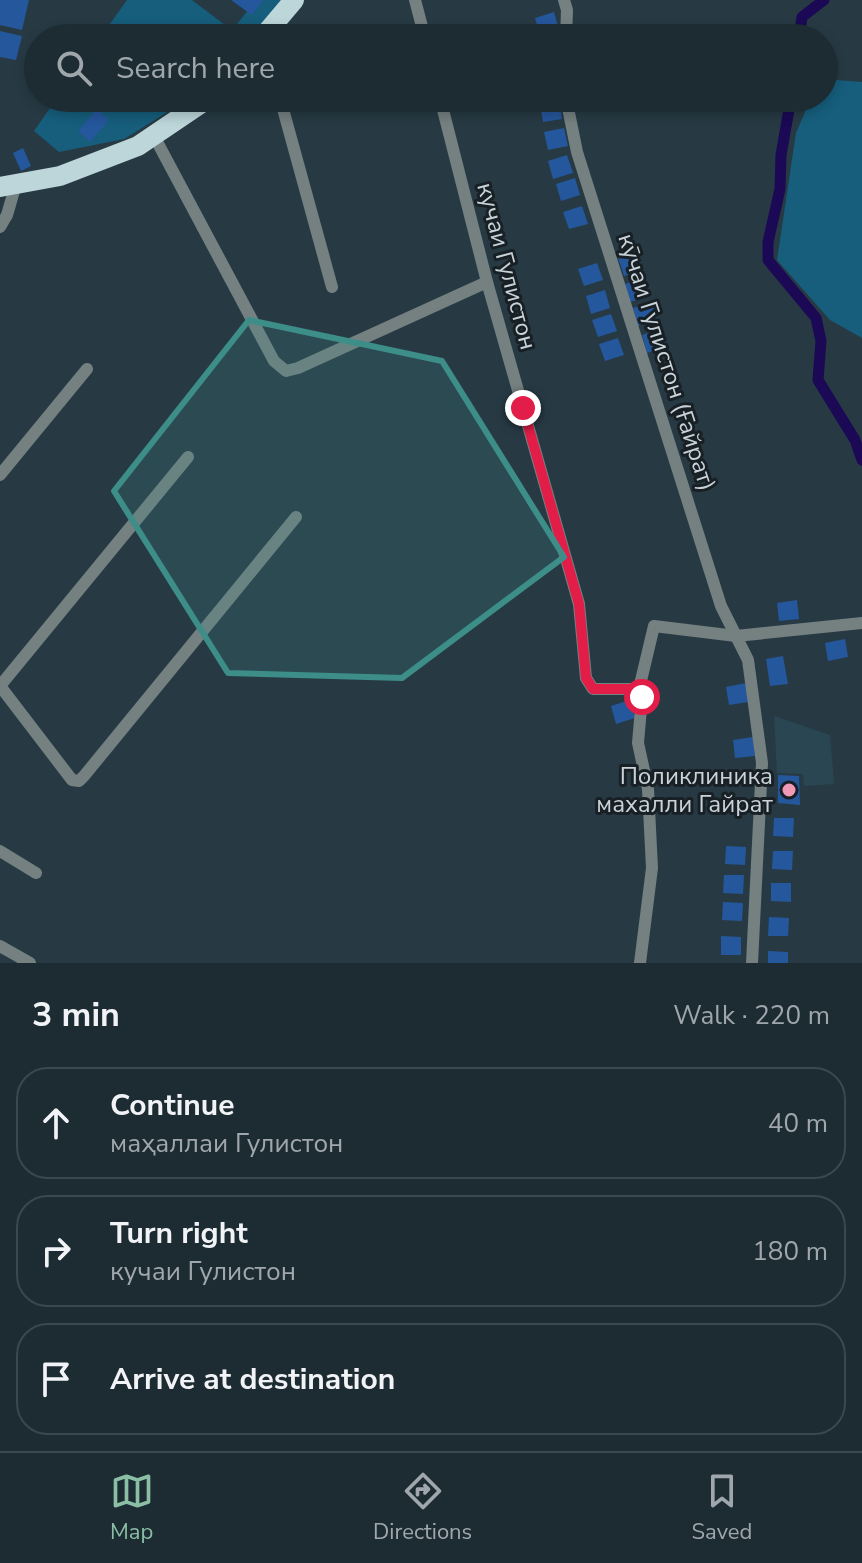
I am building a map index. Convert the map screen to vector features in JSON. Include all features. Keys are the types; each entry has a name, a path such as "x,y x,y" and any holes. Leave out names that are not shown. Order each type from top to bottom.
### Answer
{"highway":[{"path":"274,24 294,0"},
{"path":"8,186 60,176 138,146 189,112"}],"street":[{"path":"415,0 421,24"},
{"path":"564,0 566,24"},
{"path":"284,112 332,287"},
{"name":"кучаи Гулистон","path":"444,112 487,282 579,604 586,678 593,689 639,689"},
{"name":"кӯчаи Гулистон (Ғайрат)","path":"569,112 577,152 721,606 748,660 762,763 752,963"},
{"path":"154,136 274,361 286,371 487,282"},
{"path":"0,227 7,215 8,186"},
{"path":"0,475 87,369"},
{"path":"188,457 0,686 72,780 79,781 84,776 296,517"},
{"path":"640,963 652,868 648,789 638,743 642,697 639,689 654,626 736,636 862,623"},
{"path":"0,851 36,873"},
{"path":"0,946 30,963"}],"highlighted area":[{"path":"249,320 442,361 564,557 402,678 228,673 114,491"}],"shaded area":[{"path":"127,0 192,0 224,24 110,24"},
{"path":"256,0 285,0 267,24 237,24"},
{"path":"838,80 862,82 862,338 830,320 777,260 796,133 805,112 838,112"},
{"path":"47,112 167,112 124,139 59,152 34,131"},
{"path":"774,716 830,735 834,784 804,786 803,774 777,773"}],"building":[{"path":"0,0 29,0 22,30 0,25"},
{"path":"231,0 263,0 252,15"},
{"path":"554,12 557,24 537,24 535,18"},
{"path":"0,31 22,36 16,60 0,57"},
{"path":"94,112 100,112 109,120 90,142 78,131"},
{"path":"541,112 561,112 562,119 543,122"},
{"path":"564,128 568,146 548,150 544,132"},
{"path":"23,148 31,166 21,171 13,153"},
{"path":"567,155 573,173 553,179 548,161"},
{"path":"575,178 580,195 561,201 556,184"},
{"path":"582,206 588,224 569,229 563,212"},
{"path":"638,252 643,270 624,276 618,258"},
{"path":"597,263 603,280 584,286 578,269"},
{"path":"644,278 649,296 630,302 625,284"},
{"path":"605,290 610,308 591,314 586,296"},
{"path":"652,302 657,320 638,326 633,308"},
{"path":"611,314 617,331 598,337 592,320"},
{"path":"661,329 666,347 647,353 642,335"},
{"path":"618,338 624,355 605,361 599,344"},
{"path":"797,600 799,619 779,621 777,603"},
{"path":"845,639 848,657 828,661 825,643"},
{"path":"783,656 788,684 770,686 766,659"},
{"path":"746,683 748,702 729,705 726,687"},
{"path":"630,700 635,718 616,724 611,706"},
{"path":"753,737 755,756 735,758 733,740"},
{"name":"Поликлиника махалли Гайрат","path":"778,775 799,776 800,805 778,803"},
{"path":"774,818 794,818 793,837 773,836"},
{"path":"726,846 746,847 745,865 725,864"},
{"path":"773,851 793,851 792,870 772,869"},
{"path":"724,875 744,875 743,894 723,893"},
{"path":"771,883 791,883 791,902 771,901"},
{"path":"723,902 743,903 742,921 722,920"},
{"path":"769,917 789,918 788,936 768,936"},
{"path":"721,936 741,937 741,955 721,955"},
{"path":"768,951 788,952 788,963 768,963"}],"waterway":[{"path":"801,24 802,17 824,0"},
{"path":"789,112 781,155 780,189 768,242 768,260 816,318 821,341 818,380 855,440 862,460"}],"place":[{"name":"Поликлиника махалли Гайрат","path":"789,790"}],"route":[{"path":"523,408 579,604 586,678 593,689 639,689 642,697"}]}
